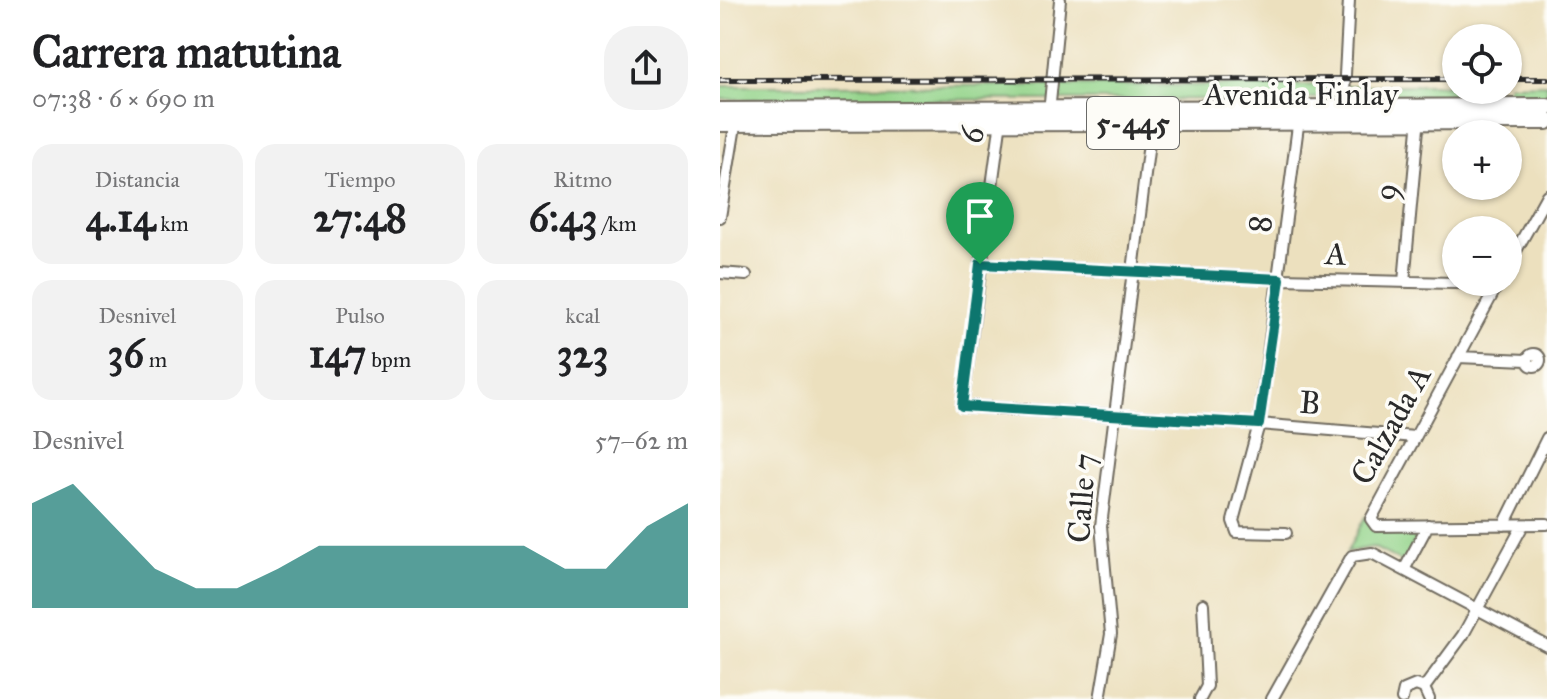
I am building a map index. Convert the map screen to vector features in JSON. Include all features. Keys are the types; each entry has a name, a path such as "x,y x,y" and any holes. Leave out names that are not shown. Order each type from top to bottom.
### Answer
{"highway":[{"name":"Avenida Finlay","path":"728,117 1300,116 1547,107"},
{"name":"Avenida Finlay","path":"1419,114 1547,121"}],"street":[{"path":"1049,116 1060,0"},
{"path":"1342,115 1349,0"},
{"name":"9","path":"1404,282 1419,114"},
{"name":"Calle 7","path":"1100,699 1111,634 1101,526 1152,116"},
{"name":"8","path":"1286,533 1237,532 1233,521 1259,424 1300,116"},
{"path":"720,217 728,117"},
{"name":"6","path":"962,406 1002,117"},
{"path":"1522,240 1547,195"},
{"name":"A","path":"980,264 1280,279 1442,282"},
{"path":"720,273 746,275"},
{"name":"Calzada A","path":"1491,296 1371,519 1376,526 1547,524"},
{"path":"1458,357 1527,360"},
{"name":"B","path":"962,406 1415,437"},
{"path":"1504,525 1547,438"},
{"path":"1404,570 1428,525"},
{"path":"1424,688 1463,635 1523,525"},
{"path":"1272,699 1352,556 1372,553 1547,646"},
{"path":"1200,699 1207,686 1203,604"},
{"path":"1402,699 1407,687 1416,685 1424,688 1429,699"}],"green space":[{"path":"1547,84 1547,96 1522,96 1522,85"},
{"path":"1442,85 1442,97 720,99 720,86"},
{"path":"1365,517 1374,531 1415,532 1418,535 1404,563 1373,547 1347,552"}],"railway":[{"path":"720,80 1442,79"},
{"path":"1522,79 1547,79"}],"route":[{"path":"980,264 1280,279 1259,424 962,406 980,264"}]}
